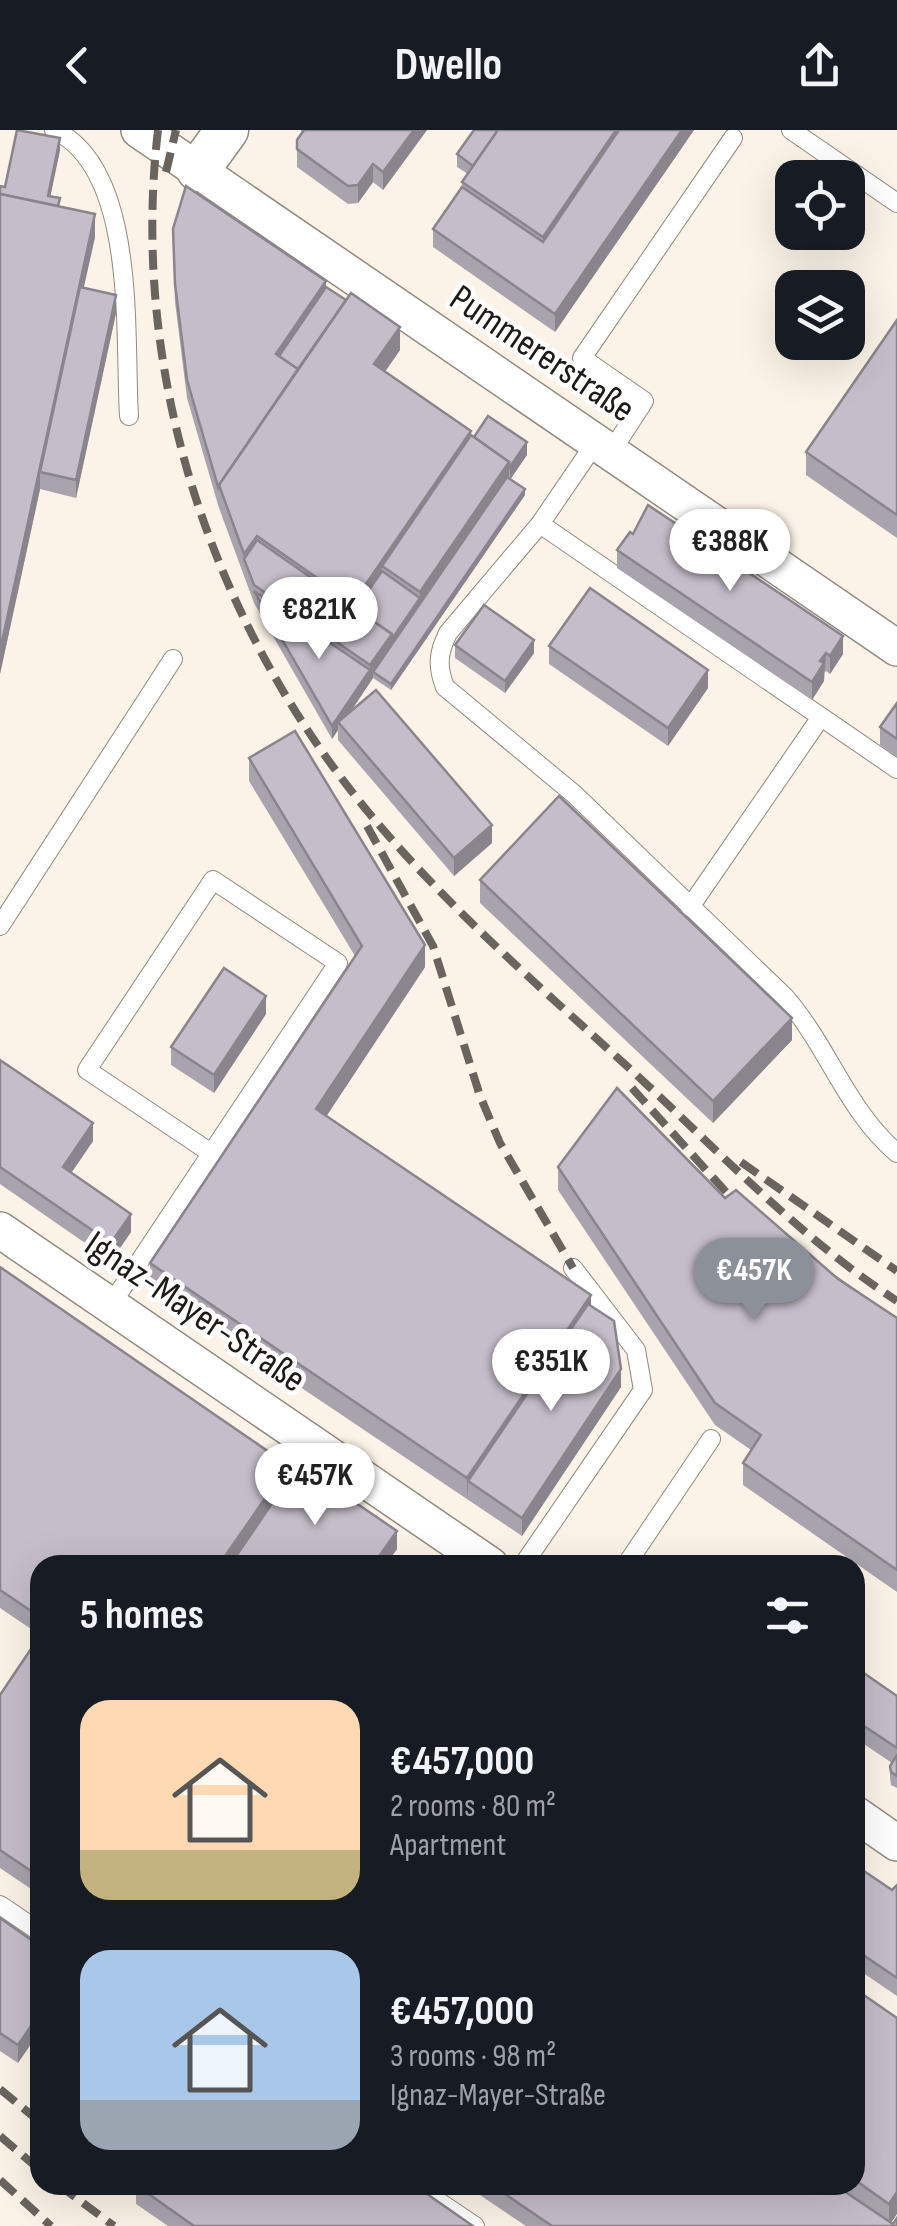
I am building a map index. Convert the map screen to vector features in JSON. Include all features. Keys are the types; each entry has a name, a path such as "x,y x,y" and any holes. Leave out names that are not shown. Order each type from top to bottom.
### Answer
{"street":[{"name":"Pummererstraße","path":"139,130 897,648"},
{"path":"198,170 227,130"},
{"name":"Ignaz-Mayer-Straße","path":"0,1230 475,1555"},
{"path":"865,1821 897,1843"}],"lane":[{"path":"54,130 93,162 108,193 117,234 129,416"},
{"path":"791,130 897,203"},
{"path":"733,138 582,358 644,401 448,633 439,651 439,670 458,701 574,794 805,1020 848,1096 897,1153"},
{"path":"540,524 897,769"},
{"path":"0,926 173,659"},
{"path":"690,907 820,717"},
{"path":"110,1306 212,1153 338,963 213,880 87,1070 212,1153"},
{"path":"530,1555 644,1390 636,1350 572,1268"},
{"path":"633,1555 710,1439"},
{"path":"0,1905 30,1925"},
{"path":"429,2195 474,2226"}],"building":[{"path":"17,130 60,138 48,196 60,198 58,206 0,194 0,186 5,187"},
{"path":"304,130 414,130 383,172 373,164 358,185 348,186 297,149 297,140"},
{"path":"474,130 498,130 473,166 457,154"},
{"path":"498,130 616,130 543,237 462,182"},
{"path":"619,130 682,130 555,314 433,229 462,187 543,242"},
{"path":"186,186 326,281 276,354 298,369 219,490 187,380 175,284 173,229"},
{"path":"0,194 95,214 0,651"},
{"path":"80,287 116,295 76,480 40,472"},
{"path":"326,287 346,300 298,369 279,356"},
{"path":"351,293 400,327 374,364 471,431 353,603 257,536 244,554 219,485"},
{"path":"897,320 897,515 806,452"},
{"path":"488,416 527,442 510,467 509,462 474,437"},
{"path":"471,435 509,462 420,592 382,566"},
{"path":"507,477 525,489 391,684 373,672"},
{"path":"648,505 843,636 830,656 826,653 820,661 824,663 812,682 617,550 630,532 633,534"},
{"path":"257,540 392,634 370,665 254,585 244,559"},
{"path":"382,571 420,598 392,639 392,634 356,609"},
{"path":"590,588 708,670 668,728 549,646"},
{"path":"254,591 370,670 332,726"},
{"path":"484,605 534,640 505,681 455,645"},
{"path":"376,690 492,825 454,858 338,722"},
{"path":"897,703 897,739 880,727"},
{"path":"295,731 425,945 316,1109 591,1295 467,1478 150,1263 362,946 249,758"},
{"path":"559,796 792,1018 713,1101 480,880"},
{"path":"224,968 266,996 214,1075 171,1047"},
{"path":"0,1060 93,1123 63,1167 131,1214 111,1243 0,1167"},
{"path":"617,1088 725,1198 736,1190 838,1279 897,1318 897,1570 743,1463 761,1435 715,1403 558,1167"},
{"path":"0,1267 288,1465 226,1555 30,1555 30,1610 0,1590"},
{"path":"588,1304 614,1321 621,1369 522,1518 468,1481"},
{"path":"299,1464 397,1531 380,1555 237,1555"},
{"path":"30,1650 30,1870 0,1850 0,1695"},
{"path":"865,1674 897,1696 897,1748 865,1727"},
{"path":"897,1755 897,1776 890,1766"},
{"path":"865,1872 892,1890 897,1885 897,1978 865,1956"},
{"path":"0,1918 30,1939 30,2028 18,2045 0,2033"},
{"path":"865,1996 897,2018 897,2192 889,2204 865,2187"},
{"path":"150,2195 428,2195 473,2226 194,2226"},
{"path":"507,2195 850,2195 893,2224 897,2218 897,2226 552,2226"}],"railway":[{"path":"158,130 152,222 157,314 171,404 194,493 226,579 266,661 314,740 369,813 494,945 791,1220 897,1301"},
{"path":"166,172 176,130"},
{"path":"367,826 433,946 480,1096 500,1143 573,1268"},
{"path":"632,1088 746,1214"},
{"path":"741,1162 897,1271"},
{"path":"0,2089 30,2114"},
{"path":"0,2136 30,2162"},
{"path":"0,2180 51,2226"},
{"path":"72,2195 114,2226"}]}
